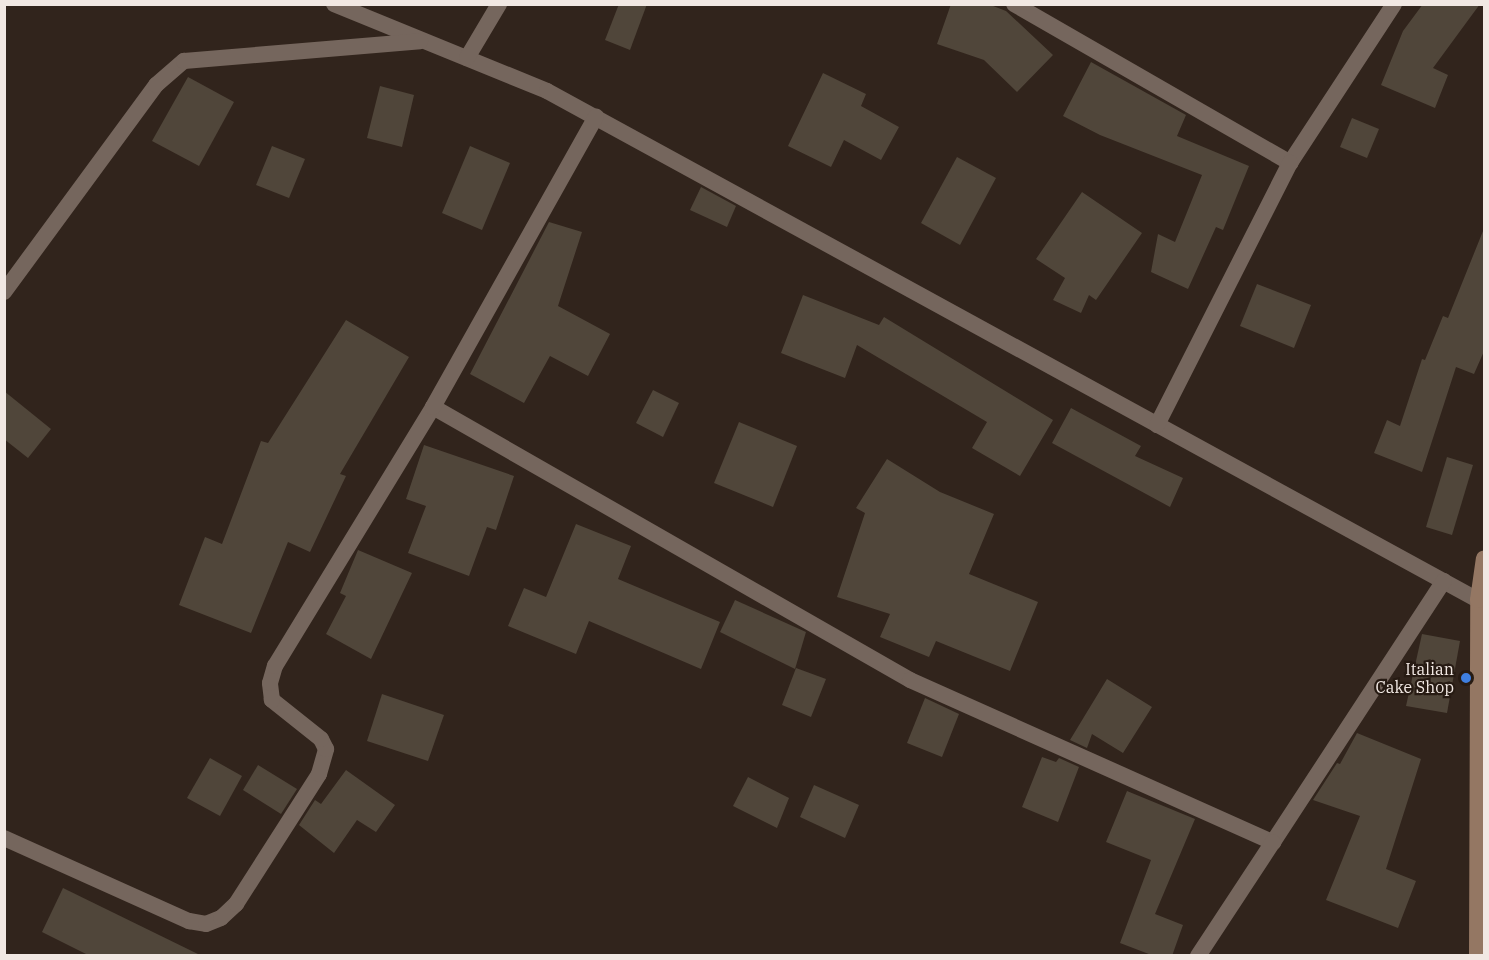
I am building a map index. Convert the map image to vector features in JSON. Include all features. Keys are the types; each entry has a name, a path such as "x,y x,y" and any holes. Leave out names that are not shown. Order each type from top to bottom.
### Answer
{"main road":[{"path":"1477,956 1481,632 1478,600 1485,558"}],"street":[{"path":"334,4 547,91 1478,600"},
{"path":"467,58 499,4"},
{"path":"1014,4 1290,163"},
{"path":"1157,425 1290,163 1394,4"},
{"path":"4,292 156,85 184,61 423,40"},
{"path":"4,838 189,921 206,924 221,918 236,903 319,774 326,749 321,739 272,700 270,683 275,666 433,407 596,117"},
{"path":"433,407 910,680 1273,842"},
{"path":"1198,956 1444,581"}],"building":[{"path":"619,4 647,4 630,50 605,40"},
{"path":"951,4 988,4 1006,11 1053,55 1017,92 984,60 937,44"},
{"path":"1423,4 1480,4 1433,68 1448,75 1435,108 1381,85 1403,31"},
{"path":"1091,62 1186,115 1177,136 1249,166 1223,230 1216,227 1188,289 1151,272 1158,234 1175,242 1202,175 1100,135 1063,116"},
{"path":"823,73 866,94 861,106 899,127 881,160 844,140 831,167 788,146"},
{"path":"188,77 234,102 199,166 152,141"},
{"path":"380,86 414,95 402,147 367,138"},
{"path":"1352,118 1379,129 1367,158 1340,147"},
{"path":"272,146 305,159 289,198 256,185"},
{"path":"470,146 510,163 482,230 442,213"},
{"path":"957,157 996,178 960,245 921,223"},
{"path":"701,187 736,206 727,227 690,210"},
{"path":"1082,192 1142,233 1096,300 1089,295 1081,313 1053,300 1065,278 1036,259"},
{"path":"549,222 582,232 558,306 610,334 588,376 550,356 524,403 470,374"},
{"path":"1483,231 1485,349 1474,374 1456,367 1422,472 1374,453 1387,420 1400,426 1422,359 1425,360 1443,316 1448,318"},
{"path":"1257,284 1311,305 1294,348 1240,326"},
{"path":"803,295 879,325 884,317 1053,420 1020,476 972,448 987,422 857,345 845,378 781,353"},
{"path":"346,320 409,357 340,474 346,476 310,552 288,542 251,633 179,605 205,537 222,544 261,441 268,443"},
{"path":"653,390 679,403 663,437 636,423"},
{"path":"4,391 51,429 28,458 4,439"},
{"path":"1071,408 1141,446 1135,456 1183,478 1170,507 1052,443"},
{"path":"739,422 797,446 773,507 714,483"},
{"path":"424,445 514,476 496,530 487,527 469,576 408,553 426,506 406,499"},
{"path":"1447,457 1473,465 1452,535 1426,527"},
{"path":"887,459 940,492 994,514 969,574 1038,602 1010,671 936,641 929,657 880,637 890,614 837,597 865,513 856,508"},
{"path":"576,524 631,546 618,579 720,622 701,669 589,621 576,654 508,626 524,588 546,597"},
{"path":"358,550 412,573 371,659 326,634 346,596 340,593"},
{"path":"735,600 806,632 795,669 720,632"},
{"path":"1422,634 1460,641 1447,713 1406,706"},
{"path":"796,668 826,679 811,717 782,705"},
{"path":"1107,679 1152,707 1123,753 1092,734 1087,748 1070,740"},
{"path":"382,694 444,715 428,761 367,741"},
{"path":"925,698 959,714 942,757 907,743"},
{"path":"1357,733 1421,759 1386,869 1416,881 1398,928 1326,900 1360,816 1313,800 1337,763 1340,764"},
{"path":"1042,757 1056,762 1059,758 1079,767 1058,822 1022,807"},
{"path":"210,758 242,776 220,816 187,798"},
{"path":"258,765 297,789 281,814 243,790"},
{"path":"346,770 395,805 376,832 357,820 334,853 299,825 315,800 321,804"},
{"path":"748,777 789,798 777,828 733,806"},
{"path":"814,785 859,805 845,838 800,817"},
{"path":"1127,791 1195,819 1155,914 1183,925 1172,956 1154,956 1120,943 1151,860 1106,842"},
{"path":"63,888 202,956 90,956 42,932"}],"place":[{"name":"Italian Cake Shop","path":"1466,678"}]}
